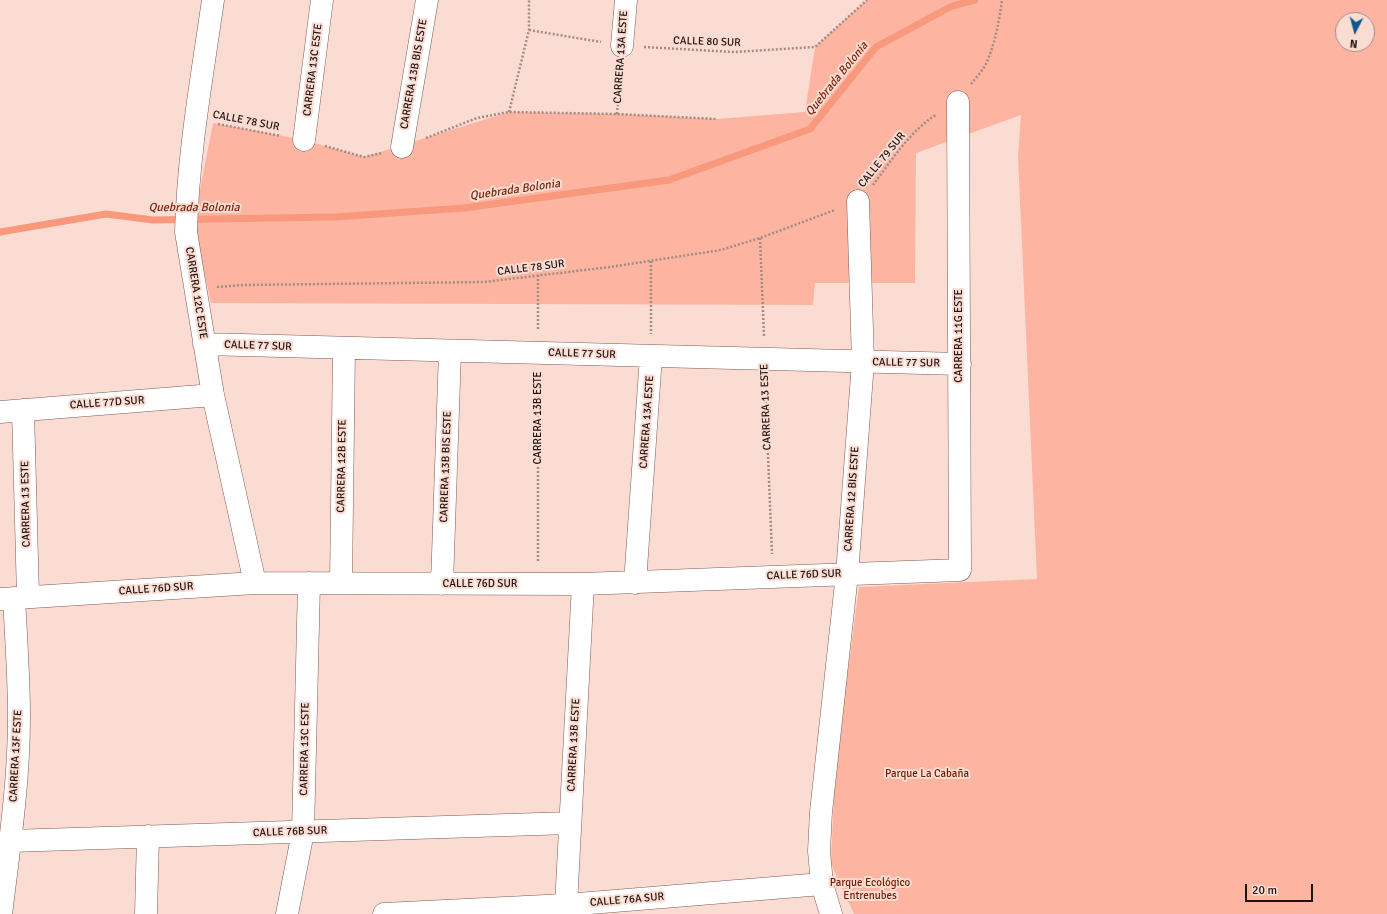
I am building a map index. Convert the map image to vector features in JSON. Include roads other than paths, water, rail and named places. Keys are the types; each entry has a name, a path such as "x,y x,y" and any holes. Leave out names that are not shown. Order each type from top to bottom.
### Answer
{"street":[{"name":"CARRERA 12C ESTE","path":"212,0 195,119 186,205 186,232 213,395 254,583"},
{"name":"CARRERA 13C ESTE","path":"304,140 322,0"},
{"name":"CARRERA 13B BIS ESTE","path":"402,147 427,0"},
{"name":"CARRERA 13A ESTE","path":"622,46 626,0"},
{"name":"CARRERA 11G ESTE","path":"958,102 960,570"},
{"name":"CARRERA 12 BIS ESTE","path":"831,914 822,884 819,851 821,812 847,574 863,362 858,201"},
{"name":"CALLE 77 SUR","path":"204,344 960,364"},
{"name":"CARRERA 12B ESTE","path":"341,583 344,348"},
{"name":"CARRERA 13B BIS ESTE","path":"442,584 450,351"},
{"name":"CARRERA 13A ESTE","path":"635,583 651,356"},
{"name":"CALLE 77D SUR","path":"0,412 213,395"},
{"name":"CARRERA 13 ESTE","path":"14,598 23,410"},
{"name":"CALLE 76D SUR","path":"14,598 254,583 583,584 960,570"},
{"name":"CARRERA 13C ESTE","path":"287,914 302,832 309,583"},
{"name":"CARRERA 13B ESTE","path":"566,905 583,584"},
{"name":"CARRERA 13F ESTE","path":"1,914 16,776 19,718 14,598"},
{"name":"CALLE 76B SUR","path":"10,840 570,823"},
{"path":"146,914 148,836"},
{"name":"CALLE 76A SUR","path":"384,914 566,905 822,884"}],"waterway":[{"name":"Quebrada Bolonia","path":"0,232 106,214 153,220 335,217 464,208 669,180 810,129 876,47 952,6 975,0"}],"park label":[{"name":"Parque La Cabaña","path":"927,774"},
{"name":"Parque Ecológico Entrenubes","path":"870,889"}]}
